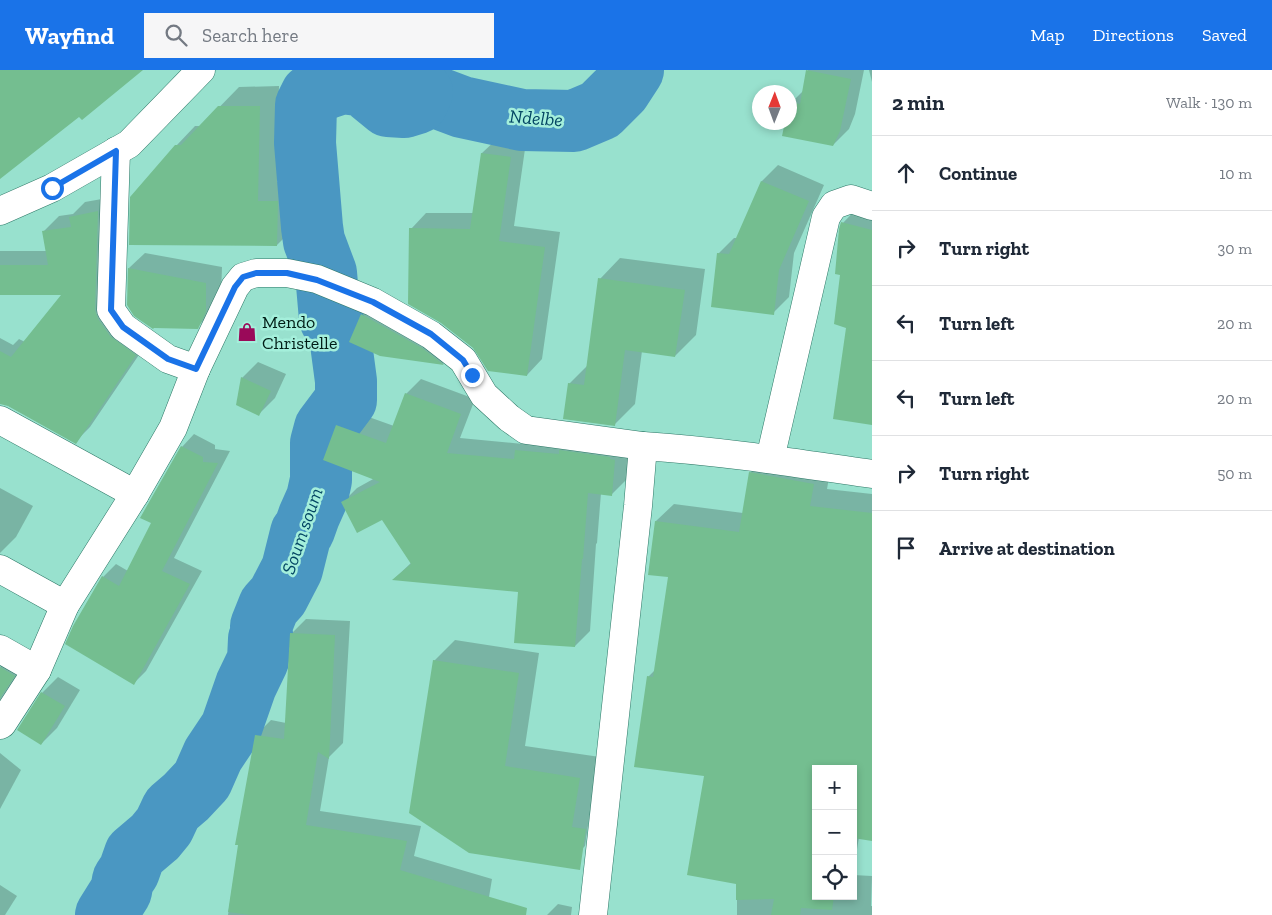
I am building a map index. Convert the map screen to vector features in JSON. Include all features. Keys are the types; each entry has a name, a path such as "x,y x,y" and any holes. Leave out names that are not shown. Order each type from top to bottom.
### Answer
{"street":[{"path":"0,211 52,188 129,144 202,70"},
{"path":"116,151 111,310 123,327 168,359 196,369"},
{"path":"770,459 826,217 834,205 851,199 872,206"},
{"path":"0,725 36,670 65,605 135,494 173,428 196,369 235,287 243,277 256,273 287,273 317,280 373,302 431,334 463,360 484,395 509,418 526,430 643,446 690,449 770,459 872,474"},
{"path":"0,420 135,494"},
{"path":"593,915 643,446"},
{"path":"0,569 65,605"},
{"path":"0,649 36,670"}],"building":[{"path":"0,70 143,70 82,120 79,117 0,179"},
{"path":"806,70 851,79 840,131 833,146 782,136 783,130 797,130 797,103 800,104"},
{"path":"218,106 260,106 258,201 278,201 277,246 129,245 130,197 175,145 181,145"},
{"path":"481,153 511,157 499,241 545,247 527,376 488,371 473,348 441,323 408,304 409,228 470,229"},
{"path":"761,181 809,201 779,270 774,315 711,307 717,253 729,254"},
{"path":"98,211 95,310 98,319 110,336 136,355 76,444 8,406 0,404 0,351 11,357 61,295 0,295 0,265 48,265 42,231 71,227 69,217"},
{"path":"841,222 872,230 872,425 833,419 846,328 834,324 840,275 835,274"},
{"path":"128,268 206,283 206,312 198,329 153,329 134,316 127,305"},
{"path":"598,278 685,290 675,357 625,350 615,426 563,419 568,383 584,385"},
{"path":"361,314 422,348 444,365 380,356 349,342"},
{"path":"241,377 271,391 259,416 236,405"},
{"path":"405,393 461,414 447,453 514,459 515,450 559,454 559,450 610,457 610,459 615,460 612,496 588,493 575,647 514,643 518,592 392,580 411,564 382,520 357,533 341,502 380,482 323,460 336,425 386,443"},
{"path":"181,446 203,457 203,462 218,463 162,571 190,584 134,685 65,644 73,626 102,576 119,586 151,523 140,518"},
{"path":"749,472 814,484 810,506 872,513 872,841 857,839 857,765 812,765 812,900 833,900 832,910 801,908 800,915 771,915 774,899 736,900 736,884 687,875 704,776 634,767 647,676 653,677 668,577 648,575 655,521 739,532"},
{"path":"290,633 335,635 329,759 318,752 306,825 407,841 400,870 527,908 526,915 250,915 228,912 238,845 235,845 255,735 284,739"},
{"path":"433,660 519,673 505,766 580,778 572,827 586,829 580,870 469,853 409,813"},
{"path":"0,667 15,676 0,698"},
{"path":"41,692 65,706 41,745 17,730"}],"waterway":[{"name":"Soum soum","path":"106,915 121,891 123,880 129,871 135,854 155,837 164,826 172,809 202,780 213,755 231,728 246,685 258,660 259,639 262,634 261,626 269,606 278,596 292,569 301,533 317,498 321,480 321,443 325,428 346,400 346,381 340,336 330,319 326,273 314,241 312,227 305,143 306,105 311,95 342,83 366,88 388,106 404,107 417,103 422,92 391,70"},
{"name":"Ndelbe","path":"422,92 462,107 522,120 574,121 600,110 620,90 633,70"}],"place":[{"name":"Mendo Christelle","path":"247,332"}],"route":[{"path":"52,188 116,151 111,310 123,327 168,359 196,369 235,287 243,277 256,273 287,273 317,280 373,302 431,334 463,360 472,375"}]}
